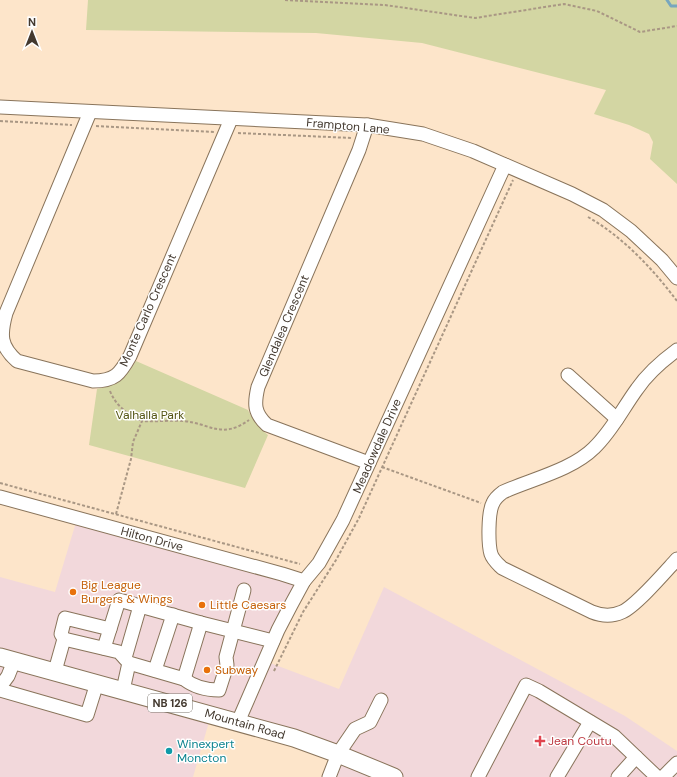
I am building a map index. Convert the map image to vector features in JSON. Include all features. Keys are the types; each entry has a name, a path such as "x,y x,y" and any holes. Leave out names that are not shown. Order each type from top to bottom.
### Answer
{"main road":[{"name":"Mountain Road","path":"7,659 294,738 394,777"}],"street":[{"name":"Frampton Lane","path":"0,107 367,125 423,134 473,151 572,194 602,210 631,231 662,260 677,278"},
{"path":"90,112 6,313 1,330 1,343 7,354 17,361 93,381 107,380"},
{"name":"Monte Carlo Crescent","path":"107,380 113,378 122,370 130,356 231,119"},
{"name":"Glendalea Crescent","path":"258,414 255,400 258,387 359,150 367,125"},
{"name":"Meadowdale Drive","path":"238,722 273,641 304,581 318,563 343,520 505,165"},
{"path":"677,350 660,363 638,387 617,419 594,448 583,457 571,464 503,492 496,498 491,507 490,547 491,554 495,562 502,568 592,612 610,616 631,607 677,559"},
{"path":"568,376 617,419"},
{"path":"258,414 268,425 276,429 369,463"},
{"name":"Hilton Drive","path":"0,498 304,581"},
{"path":"64,639 119,652 127,661 184,678 192,685 219,690 227,665 226,657 244,590"},
{"path":"104,648 119,600 273,641"},
{"path":"123,690 127,661 140,606"},
{"path":"155,670 173,615"},
{"path":"55,671 64,639 61,634 65,618 110,629"},
{"path":"184,678 201,623"},
{"path":"0,687 8,676 7,659"},
{"path":"0,690 87,714 97,683"},
{"path":"478,777 526,685 539,691 614,736 657,777"},
{"path":"329,777 338,754 355,729 370,722 380,700"},
{"path":"557,777 590,722"},
{"path":"618,777 636,757"},
{"path":"663,777 677,763"}],"path":[{"path":"285,0 386,5 475,18 564,4 597,11 640,32 677,26"},
{"path":"107,380 111,394 122,409 131,416 142,421 184,421 210,428 228,430 238,427 258,414"},
{"path":"116,514 131,459 133,442 142,421"},
{"path":"369,463 491,507"},
{"path":"0,483 300,564"}],"shaded area":[{"path":"77,519 304,581 265,661 339,689 384,587 625,716 677,751 677,777 329,777 338,754 211,715 193,777 0,777 0,577 55,592"}],"green space":[{"path":"88,0 677,0 677,184 650,159 653,142 649,134 629,125 594,114 606,90 422,43 316,33 86,30"},
{"name":"Valhalla Park","path":"136,361 248,410 256,424 268,435 245,488 89,445 97,389 116,383 128,373"}],"waterway":[{"path":"667,0 671,6 677,6"}],"place":[{"name":"Big League Burgers & Wings","path":"73,592"},
{"name":"Little Caesars","path":"202,605"},
{"name":"Subway","path":"207,670"},
{"name":"Jean Coutu","path":"540,741"},
{"name":"Winexpert Moncton","path":"169,751"}]}
